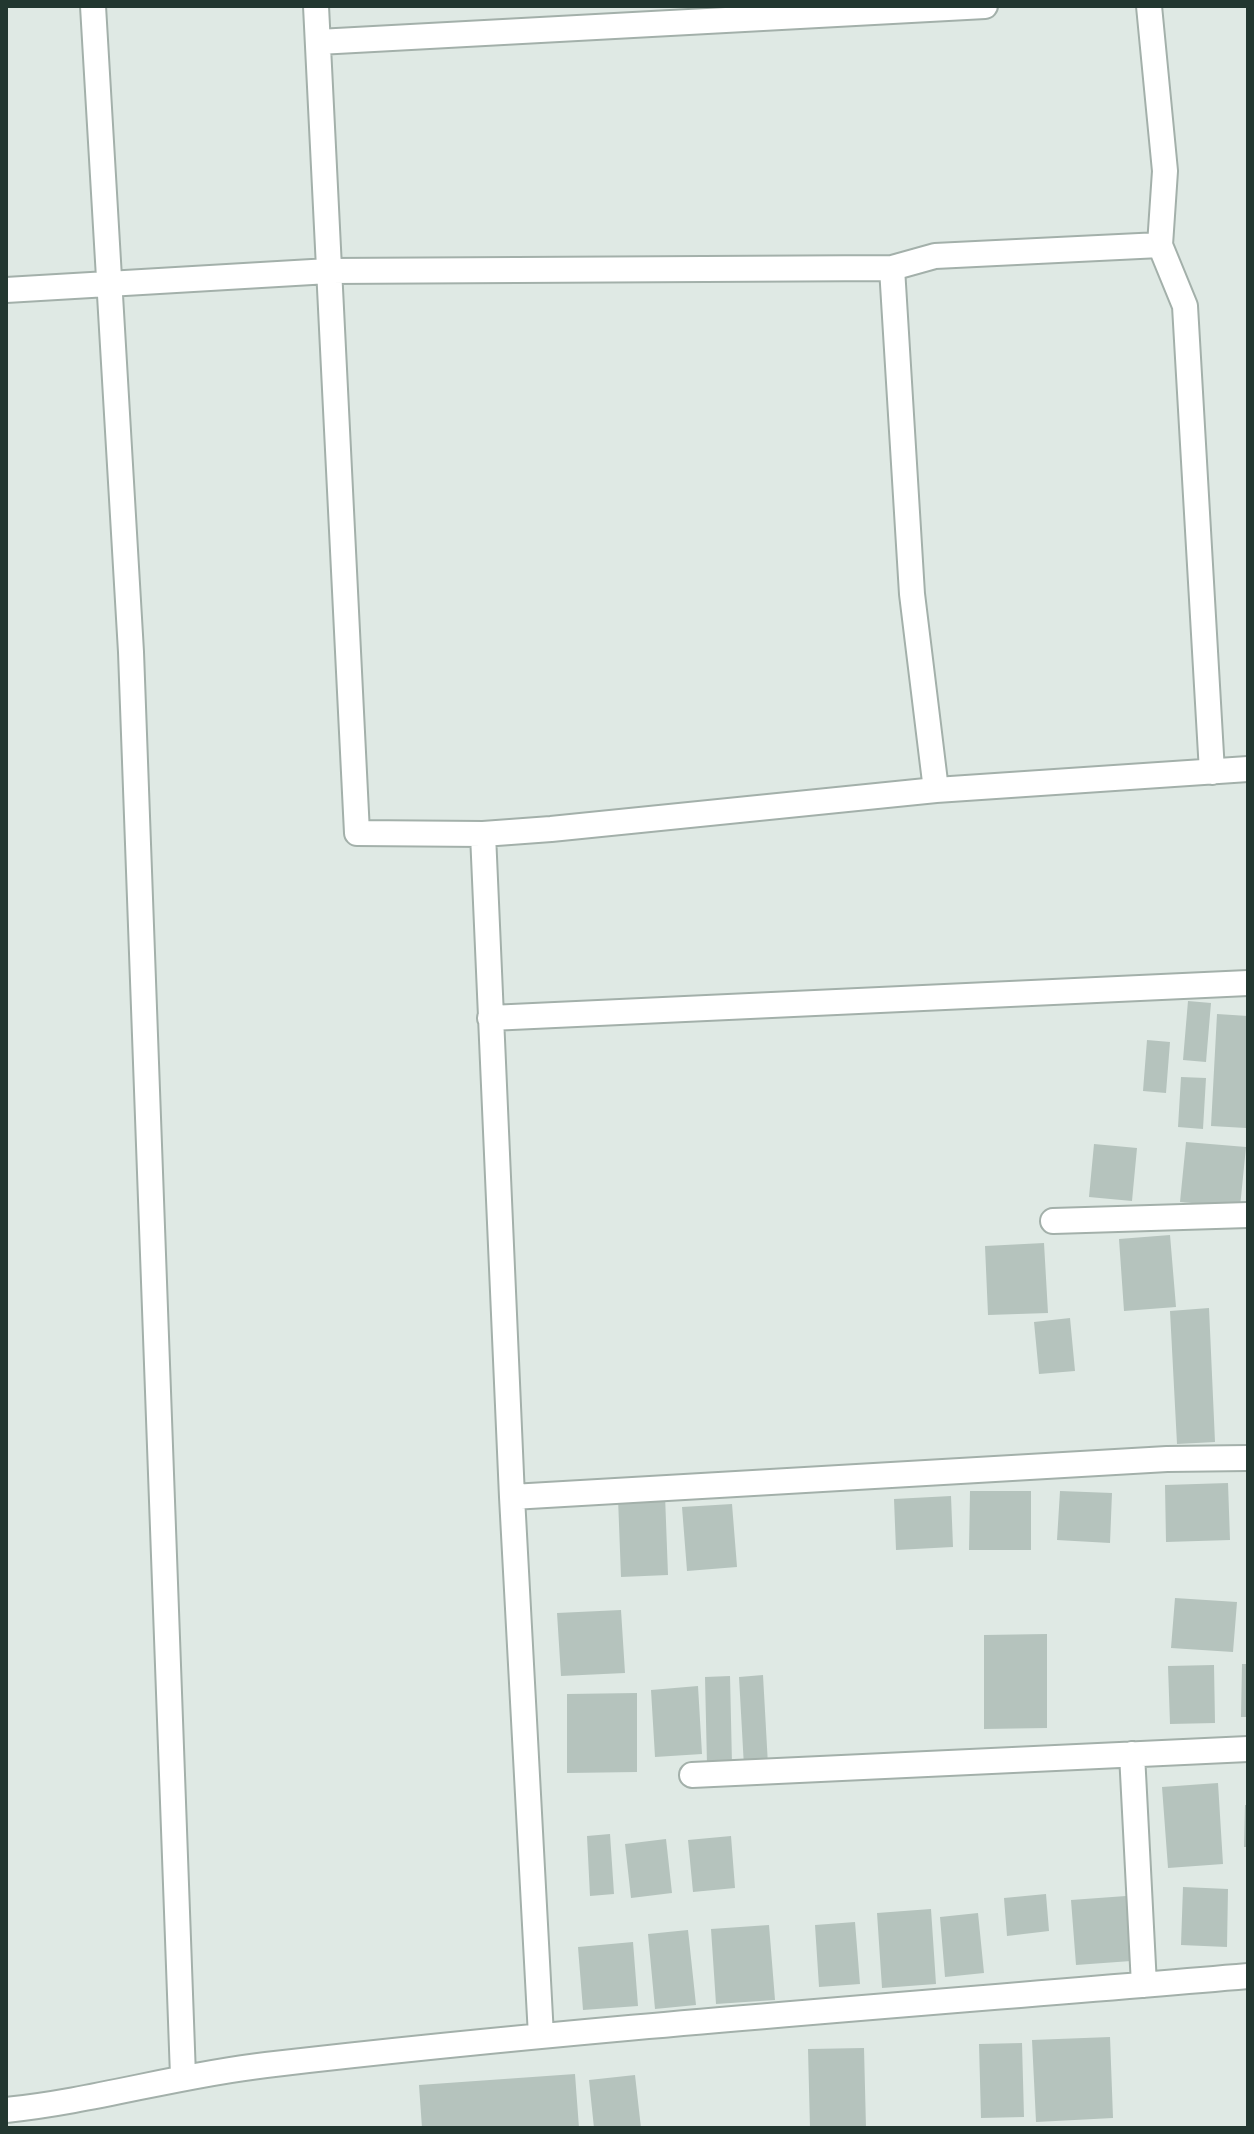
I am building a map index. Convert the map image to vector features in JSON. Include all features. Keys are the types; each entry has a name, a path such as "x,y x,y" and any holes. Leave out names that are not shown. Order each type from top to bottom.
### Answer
{"street":[{"path":"93,6 131,652 183,2076"},
{"path":"316,6 357,833 483,834 936,790 1248,769"},
{"path":"318,42 985,6"},
{"path":"1149,6 1165,171 1160,245 1185,306 1212,772"},
{"path":"6,290 329,271 892,268 935,256 1160,245"},
{"path":"892,268 912,594 936,790"},
{"path":"483,834 512,1497 541,2036"},
{"path":"490,1018 1248,983"},
{"path":"1053,1221 1248,1215"},
{"path":"512,1497 1073,1463 1248,1458"},
{"path":"692,1775 1248,1749"},
{"path":"1132,1754 1144,1985"},
{"path":"6,2110 54,2105 183,2076 541,2036 1248,1976"}],"building":[{"path":"1188,1001 1211,1003 1206,1062 1183,1060"},
{"path":"1217,1014 1248,1016 1246,1128 1211,1126"},
{"path":"1147,1040 1170,1042 1166,1093 1143,1091"},
{"path":"1181,1077 1206,1078 1203,1129 1178,1127"},
{"path":"1186,1142 1246,1147 1240,1207 1180,1202"},
{"path":"1094,1144 1137,1148 1132,1201 1089,1197"},
{"path":"1170,1235 1176,1307 1124,1311 1119,1239"},
{"path":"1044,1243 1048,1313 988,1315 985,1246"},
{"path":"1209,1308 1215,1442 1177,1444 1170,1311"},
{"path":"1070,1318 1075,1371 1039,1374 1034,1322"},
{"path":"1228,1483 1230,1540 1166,1542 1165,1485"},
{"path":"970,1491 1031,1491 1031,1550 969,1550"},
{"path":"1060,1491 1112,1493 1110,1543 1057,1540"},
{"path":"665,1495 668,1575 621,1577 618,1498"},
{"path":"951,1496 953,1547 896,1550 894,1499"},
{"path":"732,1504 737,1567 687,1571 682,1507"},
{"path":"1175,1598 1237,1602 1233,1652 1171,1648"},
{"path":"621,1610 625,1673 561,1676 557,1613"},
{"path":"1047,1634 1047,1728 984,1729 984,1635"},
{"path":"1242,1664 1248,1664 1248,1717 1241,1717"},
{"path":"1214,1665 1215,1723 1170,1724 1168,1666"},
{"path":"763,1675 768,1765 744,1767 739,1677"},
{"path":"730,1676 732,1764 707,1765 705,1677"},
{"path":"698,1686 702,1754 655,1757 651,1690"},
{"path":"637,1693 637,1772 567,1773 567,1694"},
{"path":"1218,1783 1223,1864 1168,1868 1162,1787"},
{"path":"1245,1805 1248,1805 1248,1847 1244,1847"},
{"path":"610,1834 614,1894 590,1896 587,1836"},
{"path":"731,1836 735,1888 693,1892 688,1840"},
{"path":"666,1839 672,1893 631,1898 625,1844"},
{"path":"1183,1887 1228,1889 1227,1947 1181,1945"},
{"path":"1046,1894 1049,1931 1007,1936 1004,1898"},
{"path":"1126,1896 1131,1961 1076,1965 1071,1900"},
{"path":"931,1909 936,1984 882,1988 877,1913"},
{"path":"978,1913 984,1973 945,1977 940,1917"},
{"path":"855,1922 860,1984 819,1987 815,1925"},
{"path":"769,1925 775,2000 716,2004 711,1929"},
{"path":"688,1930 696,2005 655,2009 648,1934"},
{"path":"633,1942 638,2006 583,2010 578,1947"},
{"path":"1110,2037 1113,2118 1036,2122 1032,2040"},
{"path":"1022,2043 1024,2117 981,2118 979,2044"},
{"path":"864,2048 866,2128 810,2128 808,2049"},
{"path":"575,2074 579,2128 422,2128 419,2085"},
{"path":"635,2075 641,2128 594,2128 589,2080"}]}
